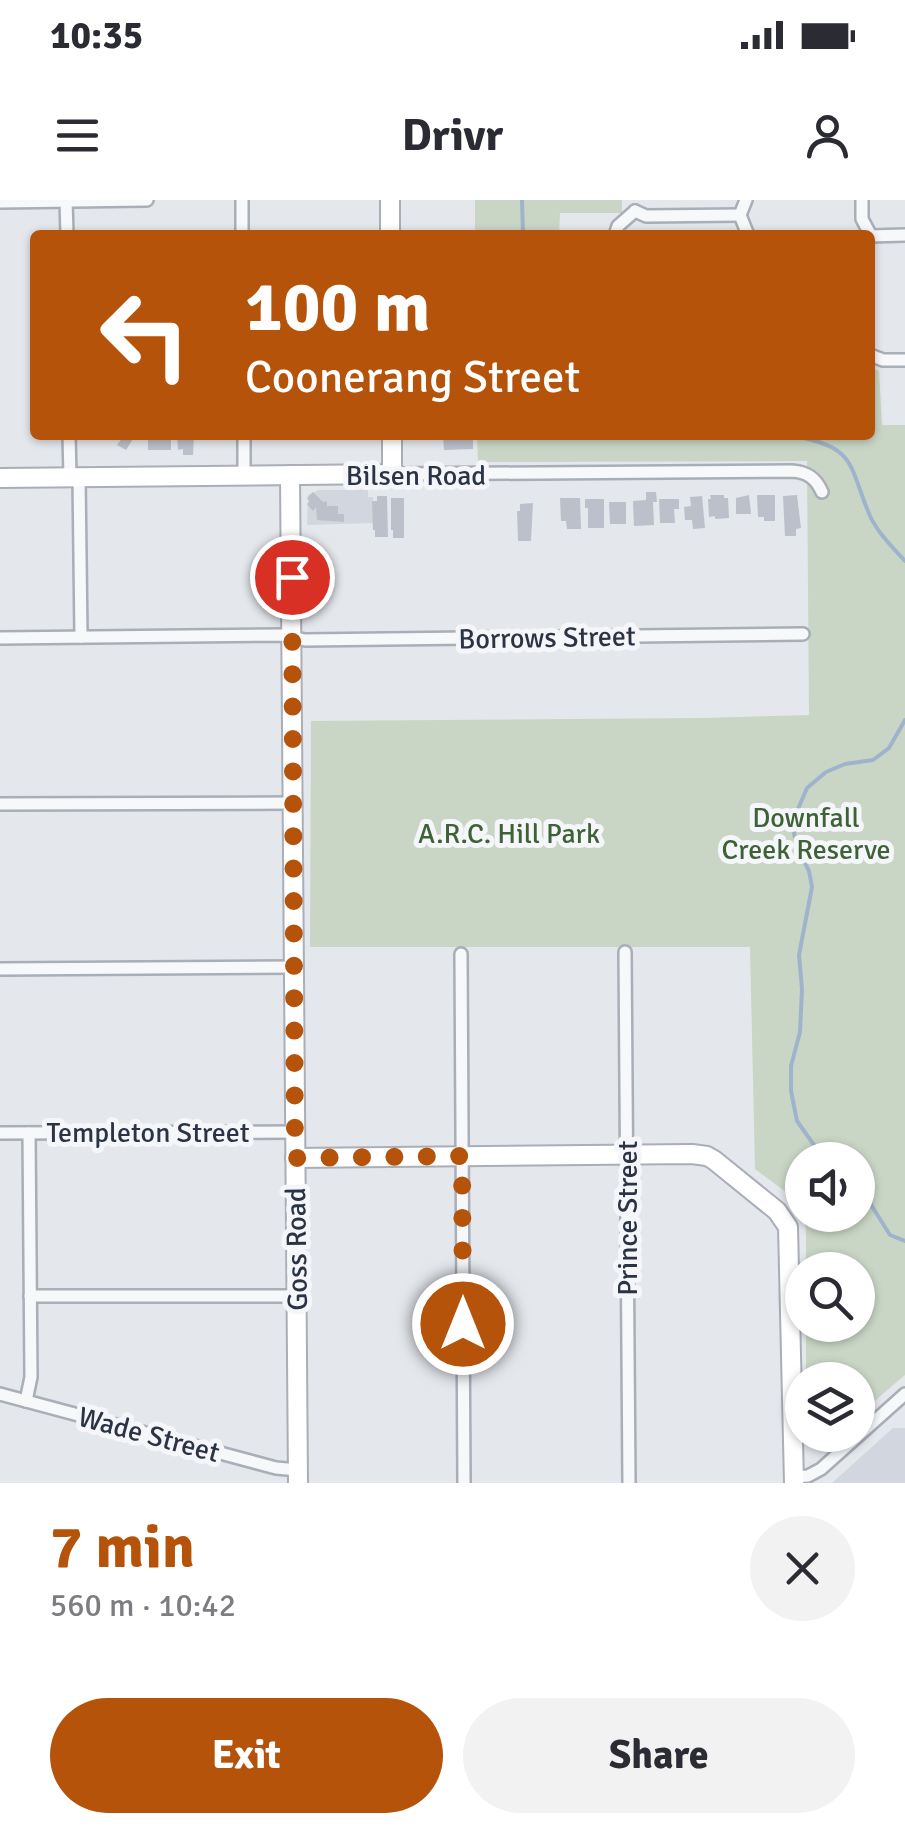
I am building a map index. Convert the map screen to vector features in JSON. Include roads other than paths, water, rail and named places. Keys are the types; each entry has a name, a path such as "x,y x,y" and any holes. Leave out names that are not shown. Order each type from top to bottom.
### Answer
{"street":[{"path":"66,200 66,230"},
{"path":"0,202 147,200"},
{"path":"242,200 242,230"},
{"path":"390,200 390,230"},
{"path":"746,200 740,215 746,230"},
{"path":"862,200 862,219 867,230"},
{"path":"617,230 632,206 642,216 652,217 740,215"},
{"path":"875,237 905,235"},
{"path":"875,357 905,360"},
{"path":"70,440 82,637"},
{"path":"244,440 244,476"},
{"path":"392,440 392,474"},
{"name":"Bilsen Road","path":"0,478 800,471 816,480 822,492"},
{"name":"Goss Road","path":"290,475 298,1477"},
{"name":"Borrows Street","path":"0,638 300,640 804,634"},
{"path":"0,804 293,803"},
{"name":"Prince Street","path":"625,952 629,1483"},
{"path":"460,954 464,1483"},
{"path":"0,969 294,968"},
{"name":"Templeton Street","path":"0,1133 295,1132"},
{"path":"26,1401 31,1376 29,1133"},
{"path":"295,1158 707,1156 783,1217 789,1232 794,1480 822,1469 905,1394"},
{"path":"30,1296 296,1296"},
{"name":"Wade Street","path":"0,1394 298,1477"}],"waterway":[{"path":"522,200 523,230"},
{"path":"814,440 840,452 847,461 873,522 905,561"},
{"path":"812,1142 797,1121 791,1091 791,1066 800,1032 799,955 812,887 794,834 798,809 807,788 826,772 845,764 873,760 889,748 905,720"},
{"path":"875,1211 890,1235 905,1241"}],"park label":[{"name":"A.R.C. Hill Park","path":"509,833"},
{"name":"Downfall Creek Reserve","path":"806,833"}]}
